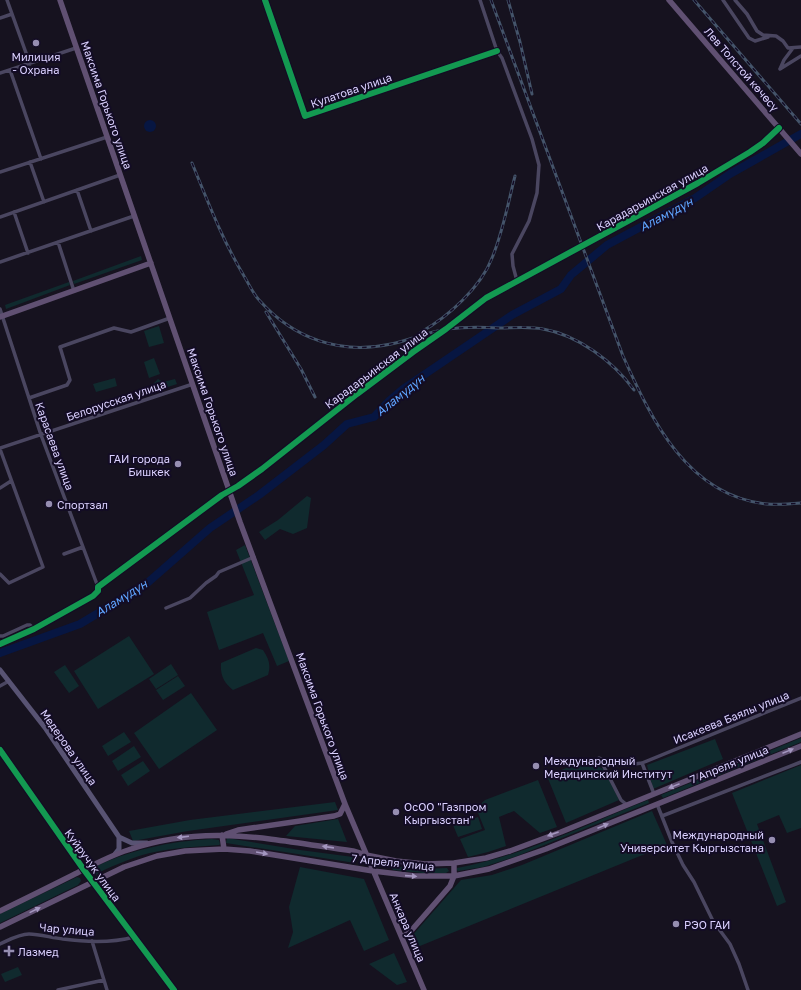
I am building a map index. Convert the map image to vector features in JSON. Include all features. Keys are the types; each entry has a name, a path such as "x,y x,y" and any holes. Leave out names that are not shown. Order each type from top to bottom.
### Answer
{"main road":[{"name":"Максима Горького улица","path":"60,0 240,522 345,804 373,871"},
{"name":"Лев Толстой көчөсү","path":"670,0 800,152"},
{"path":"1,316 151,263"},
{"name":"Медерова улица","path":"0,670 46,729 119,837"},
{"name":"7 Апреля улица","path":"0,911 114,855 152,843 185,837 222,835 248,836 353,851 366,855 410,863 454,864 470,862 502,854 801,734"},
{"name":"7 Апреля улица","path":"0,927 124,866 157,856 185,851 224,849 250,851 373,871 415,876 454,876 489,869 514,861 801,746"},
{"path":"654,794 657,804"},
{"path":"224,849 222,835 238,830 334,816 340,814 345,804"},
{"path":"114,855 119,849 119,837 132,843 152,843"},
{"path":"402,937 410,932 450,886 454,876 454,864"},
{"name":"Анкара улица","path":"373,871 424,990"}],"street":[{"path":"7,0 30,64"},
{"name":"Кулатова улица","path":"265,0 305,116 497,51"},
{"path":"480,0 497,51 502,58 532,138 539,166 537,193 529,221 512,254 513,266 517,280"},
{"path":"723,0 749,38 755,41 776,36 783,41 788,48 801,47"},
{"path":"735,0 747,14 757,31 769,37"},
{"path":"0,18 12,14"},
{"path":"0,73 76,48"},
{"path":"793,48 784,60 780,69 801,56"},
{"path":"10,70 41,159"},
{"name":"Карадарьинская улица","path":"0,644 34,629 93,596 98,591 98,587 262,469 412,352 446,329 486,298 721,169 781,130"},
{"path":"0,172 107,137"},
{"path":"30,162 44,202"},
{"path":"0,217 120,175"},
{"path":"77,190 91,231"},
{"path":"14,212 28,253"},
{"path":"0,262 134,216"},
{"path":"58,242 74,291"},
{"name":"Карасаева улица","path":"0,309 1,316 41,434 98,587"},
{"path":"29,398 67,385 70,380 60,347 114,328 131,332 170,318"},
{"name":"Белорусская улица","path":"0,448 193,384"},
{"path":"0,448 43,567 9,583 0,574"},
{"path":"0,488 12,481"},
{"path":"64,554 82,547"},
{"path":"166,608 190,598 219,572 254,557"},
{"path":"0,636 27,625 34,629"},
{"path":"0,686 9,681"},
{"name":"Исакеева Баялы улица","path":"627,805 621,800 599,758 615,765 642,763 801,698"},
{"name":"Куйручук улица","path":"0,750 84,870 174,990"},
{"path":"662,816 801,762"},
{"path":"642,763 654,794"},
{"path":"657,804 675,848 713,921 730,944 748,990"},
{"name":"Чар улица","path":"0,944 28,934 92,941 122,940 134,937"},
{"path":"92,941 107,990"},
{"path":"58,990 104,980"}],"green space":[{"path":"141,256 142,260 74,284 73,281"},
{"path":"69,282 70,285 6,309 5,305"},
{"path":"159,326 164,343 149,347 144,331"},
{"path":"154,358 160,374 149,378 144,362"},
{"path":"115,378 117,386 96,392 93,384"},
{"path":"158,379 163,382 175,379 177,384 152,392 151,386"},
{"path":"307,496 311,498 307,528 293,534 280,529 265,540 259,532 278,520"},
{"path":"245,545 289,661 277,666 263,633 219,650 207,612 254,595 236,550"},
{"path":"129,636 154,674 98,709 74,671"},
{"path":"256,648 263,650 267,656 269,662 268,675 233,690 227,685 223,678 221,663"},
{"path":"171,664 178,675 156,689 149,679"},
{"path":"65,665 79,686 69,693 54,672"},
{"path":"178,676 185,686 163,700 156,690"},
{"path":"191,693 217,730 159,769 134,733"},
{"path":"124,732 131,742 108,756 102,746"},
{"path":"801,738 801,742 663,798 661,795"},
{"path":"715,739 723,759 653,789 647,765"},
{"path":"134,746 141,757 118,771 112,761"},
{"path":"143,761 150,771 128,786 121,775"},
{"path":"583,761 604,769 619,800 566,823 547,776"},
{"path":"801,765 801,828 787,833 779,815 757,824 786,902 777,906 732,793"},
{"path":"538,780 557,827 540,833 514,811 499,817 506,846 468,857 460,839 485,830 476,808 485,800"},
{"path":"648,800 649,803 517,856 483,867 457,870 457,868 482,863 530,848"},
{"path":"335,802 338,810 188,831 133,841 129,831 190,820"},
{"path":"652,811 667,845 415,948 411,937 461,880 492,875 522,865"},
{"path":"478,817 482,829 458,837 453,825"},
{"path":"338,819 347,842 286,836 295,826"},
{"path":"227,838 353,857 355,859 355,863 226,843"},
{"path":"212,839 219,840 220,844 149,853 104,870 94,876 90,872 91,869 105,862 135,852 165,844"},
{"path":"394,866 420,869 447,868 449,871 446,873 422,873 393,870 392,868"},
{"path":"300,867 364,879 389,940 364,951 350,920 288,948 293,932 289,907"},
{"path":"77,877 80,878 81,881 78,885 0,923 0,914"},
{"path":"394,953 407,982 397,985 369,964"},
{"path":"18,967 22,975 5,982 1,974"}],"water":[{"path":"150,120 154,122 156,126 154,130 150,132 146,130 144,126 146,122"}],"waterway":[{"name":"Аламүдүн","path":"0,653 80,624 145,585 210,528 259,495 324,445 347,424 374,417 403,389 512,315 561,289 571,275 607,245 695,198 730,174 801,134"}],"railway":[{"path":"491,0 623,356 634,381 660,429 676,451 694,471 715,487 739,498 767,504 801,503"},
{"path":"508,0 520,42 532,94"},
{"path":"694,0 801,124"},
{"path":"192,163 222,234 253,292 273,314 303,334 320,341 337,345 372,347 391,344 432,332 453,328 538,328 569,337 594,351 606,360 634,390"},
{"path":"421,332 452,310 472,290 487,269 499,238 515,176"},
{"path":"266,312 301,369 315,397"}],"cycle path":[{"path":"265,0 305,116 497,51"},
{"path":"0,644 34,629 93,596 98,591 98,587 222,495 262,469 357,394 486,298 698,183 750,152 763,143 779,128"},
{"path":"0,750 84,870 174,990"}],"place":[{"name":"Милиция - Охрана","path":"36,43"},
{"name":"ГАИ города Бишкек","path":"178,464"},
{"name":"Спортзал","path":"49,504"},
{"name":"Международный Медицинский Институт","path":"536,766"},
{"name":"ОсОО \"Газпром Кыргызстан\"","path":"396,812"},
{"name":"Международный Университет Кыргызстана","path":"772,840"},
{"name":"РЭО ГАИ","path":"676,924"},
{"name":"Лазмед","path":"9,951"}]}
